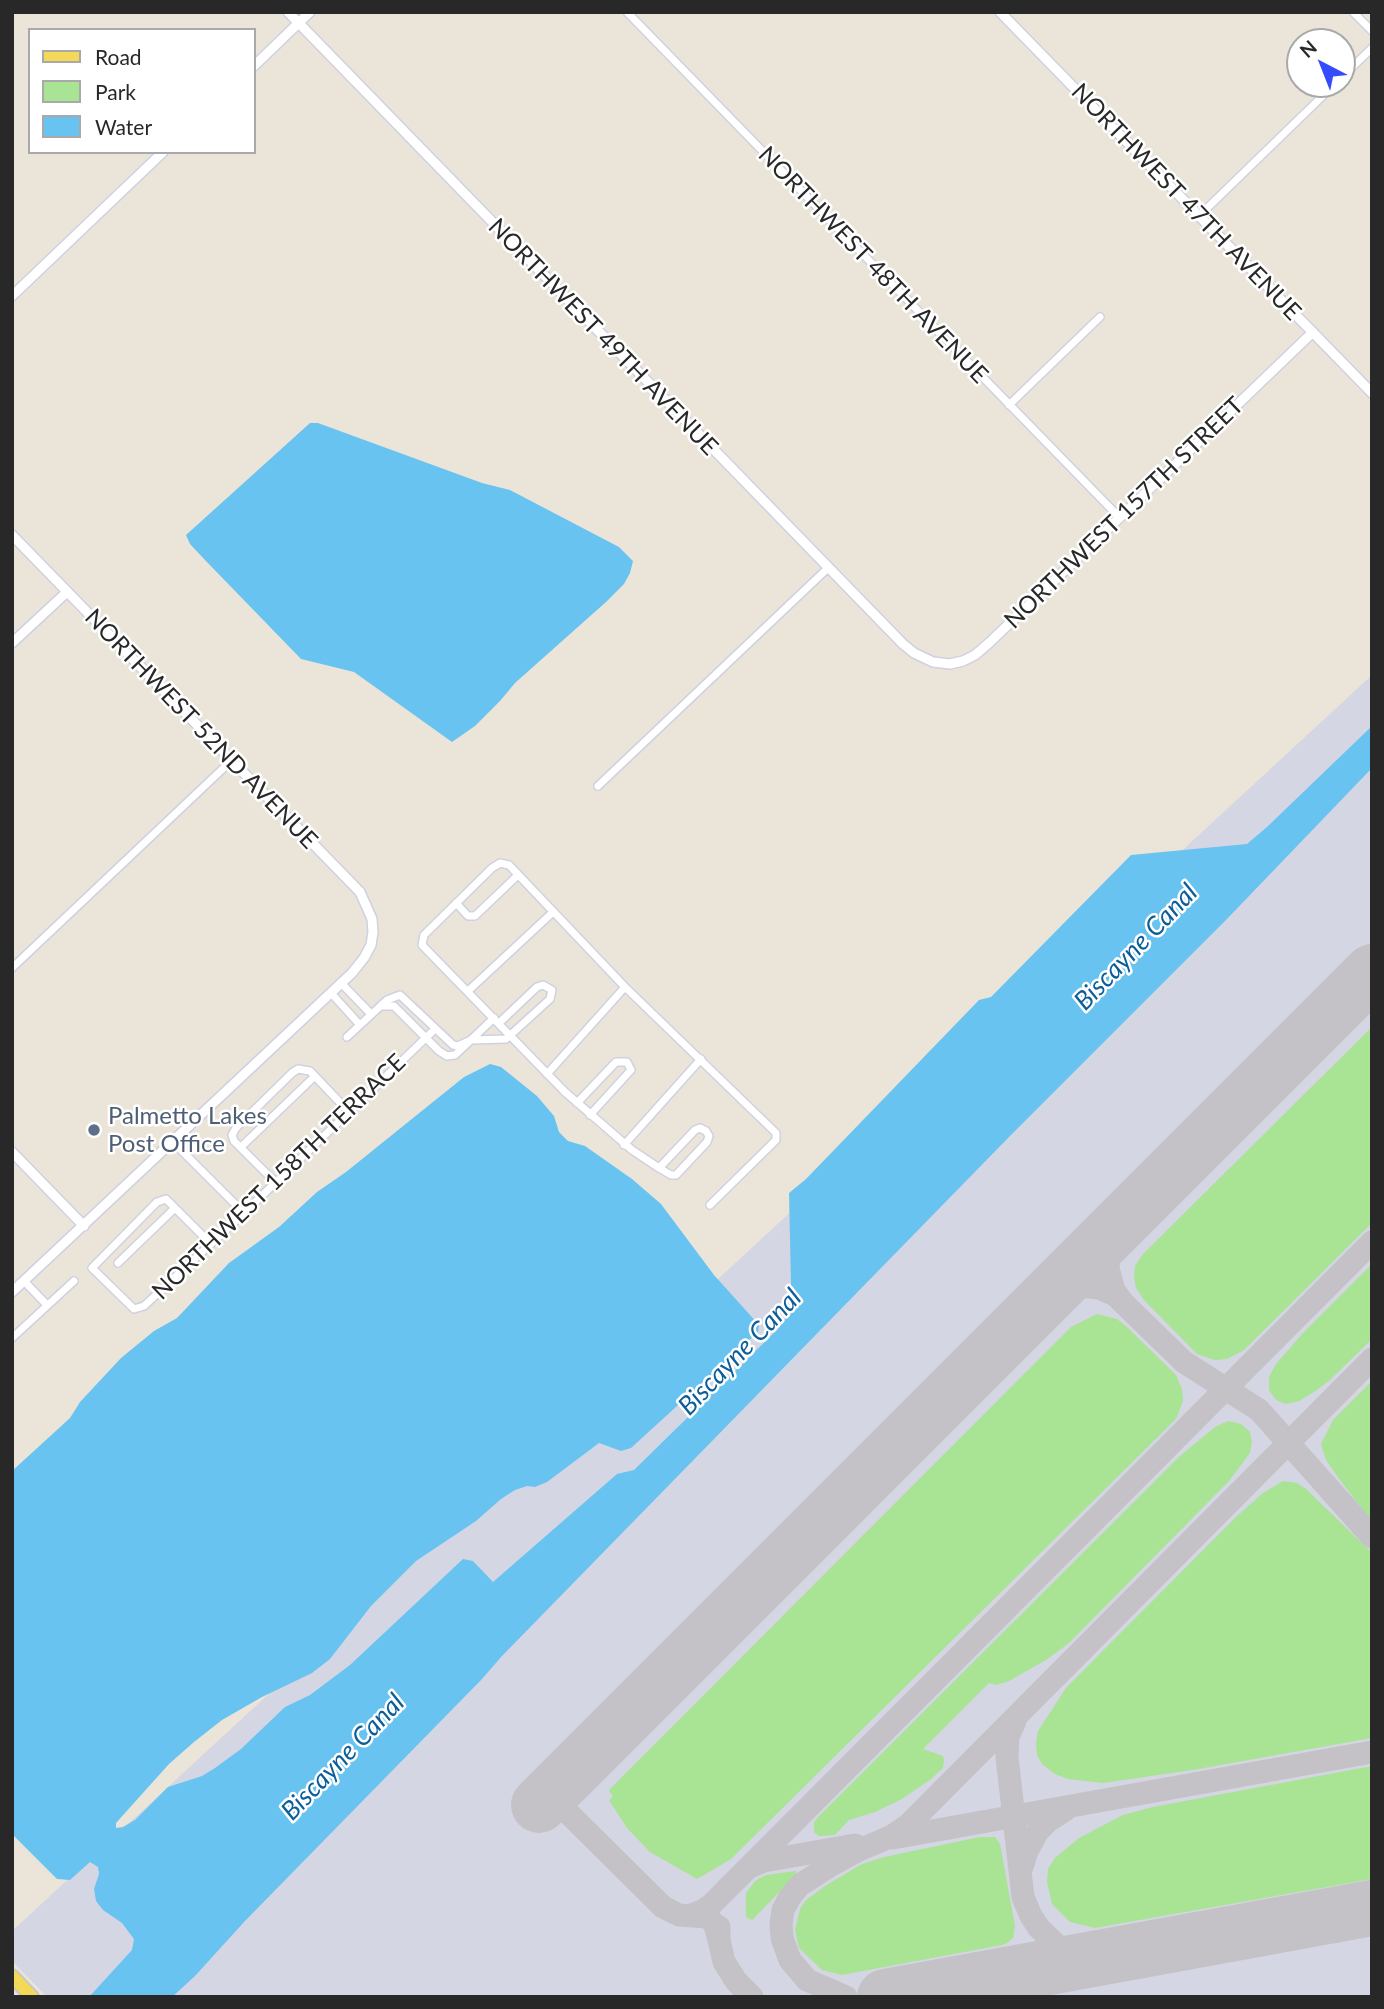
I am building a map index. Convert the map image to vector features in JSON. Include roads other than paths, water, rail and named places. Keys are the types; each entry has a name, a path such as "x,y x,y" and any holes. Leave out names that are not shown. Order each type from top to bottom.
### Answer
{"main road":[{"path":"12,1976 32,1997"}],"street":[{"name":"NORTHWEST 49TH AVENUE","path":"288,12 828,568 904,644 922,658"},
{"path":"256,64 310,12"},
{"name":"NORTHWEST 48TH AVENUE","path":"627,12 1120,518"},
{"name":"NORTHWEST 47TH AVENUE","path":"1000,12 1372,393"},
{"path":"1353,12 1372,31"},
{"path":"1356,63 1372,48"},
{"path":"1199,216 1321,98"},
{"path":"12,296 161,154"},
{"path":"1009,405 1100,317"},
{"name":"NORTHWEST 157TH STREET","path":"922,658 937,664 950,664 975,655 1313,332"},
{"name":"NORTHWEST 52ND AVENUE","path":"12,536 360,892 372,919 371,945 364,958 341,983"},
{"path":"598,786 828,568"},
{"path":"12,643 67,592"},
{"path":"12,968 231,761"},
{"path":"659,1168 695,1130 700,1128 706,1131 709,1136 707,1142 676,1175 670,1175 659,1168 624,1145 577,1103 422,945 424,935 500,863 509,865 625,987 776,1133 776,1140 709,1205"},
{"path":"456,903 468,916 475,916 517,875"},
{"path":"468,991 552,913"},
{"path":"12,1292 341,983 371,1014"},
{"path":"347,1037 393,996 403,996 453,1045 458,1046 471,1040 496,1040 512,1036 550,999 552,990 543,985 537,987 471,1040 455,1055 447,1056 394,1006 382,1006"},
{"path":"547,1074 625,987"},
{"path":"331,993 360,1025"},
{"name":"NORTHWEST 158TH TERRACE","path":"175,1208 166,1199 157,1202 92,1268 134,1309 145,1306 435,1029"},
{"path":"624,1145 701,1059"},
{"path":"577,1103 615,1062 627,1062 631,1070 590,1115"},
{"path":"276,1183 234,1141 233,1132 292,1073 304,1069 315,1076 349,1112"},
{"path":"241,1147 315,1076"},
{"path":"173,1142 244,1213"},
{"path":"12,1152 84,1226"},
{"path":"118,1263 175,1208 211,1244"},
{"path":"24,1281 47,1305"},
{"path":"12,1338 74,1281"}],"water":[{"path":"310,423 318,423 482,483 510,490 619,547 633,561 630,573 624,584 606,602 515,683 475,726 452,742 354,672 301,659 190,544 186,535"},
{"name":"Biscayne Canal","path":"1372,726 1372,768 502,1656 195,1976 172,1997 89,1997 132,1950 134,1939 122,1923 103,1910 96,1901 94,1889 99,1874 98,1867 90,1862 70,1880 57,1879 12,1834 12,1471 70,1418 80,1402 121,1358 154,1331 177,1318 229,1263 279,1227 317,1192 346,1172 464,1077 490,1064 501,1067 537,1096 554,1116 559,1132 568,1141 585,1146 632,1179 661,1204 714,1275 759,1325 758,1332 631,1448 621,1451 599,1443 547,1482 515,1490 501,1499 476,1521 416,1561 371,1606 330,1659 312,1673 222,1720 194,1742 169,1764 116,1823 116,1828 135,1820 168,1787 202,1776 215,1768 241,1749 285,1707 310,1695 350,1665 463,1559 473,1561 493,1582 617,1474 634,1470 778,1329 786,1318 791,1284 789,1193 806,1179 979,1000 991,997 1131,855 1247,844"}],"place":[{"name":"Palmetto Lakes Post Office","path":"94,1130"}]}
